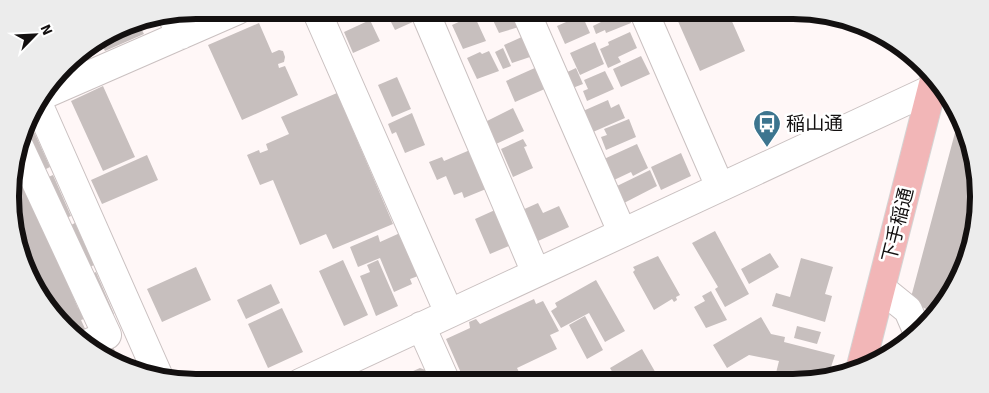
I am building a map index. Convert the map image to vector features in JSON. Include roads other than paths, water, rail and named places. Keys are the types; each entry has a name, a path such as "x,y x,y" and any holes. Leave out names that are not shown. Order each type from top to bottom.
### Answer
{"main road":[{"name":"下手稲通","path":"863,360 933,87"}],"street":[{"path":"54,89 176,25 201,19"},
{"path":"327,19 450,313"},
{"path":"428,19 536,273"},
{"path":"529,19 622,232"},
{"path":"648,19 720,187"},
{"path":"319,374 932,86"},
{"path":"42,110 156,369"},
{"path":"24,156 107,335 93,341"},
{"path":"882,289 908,310 915,325"},
{"path":"420,326 442,374"}],"place":[{"name":"稲山通","path":"767,148"}]}
